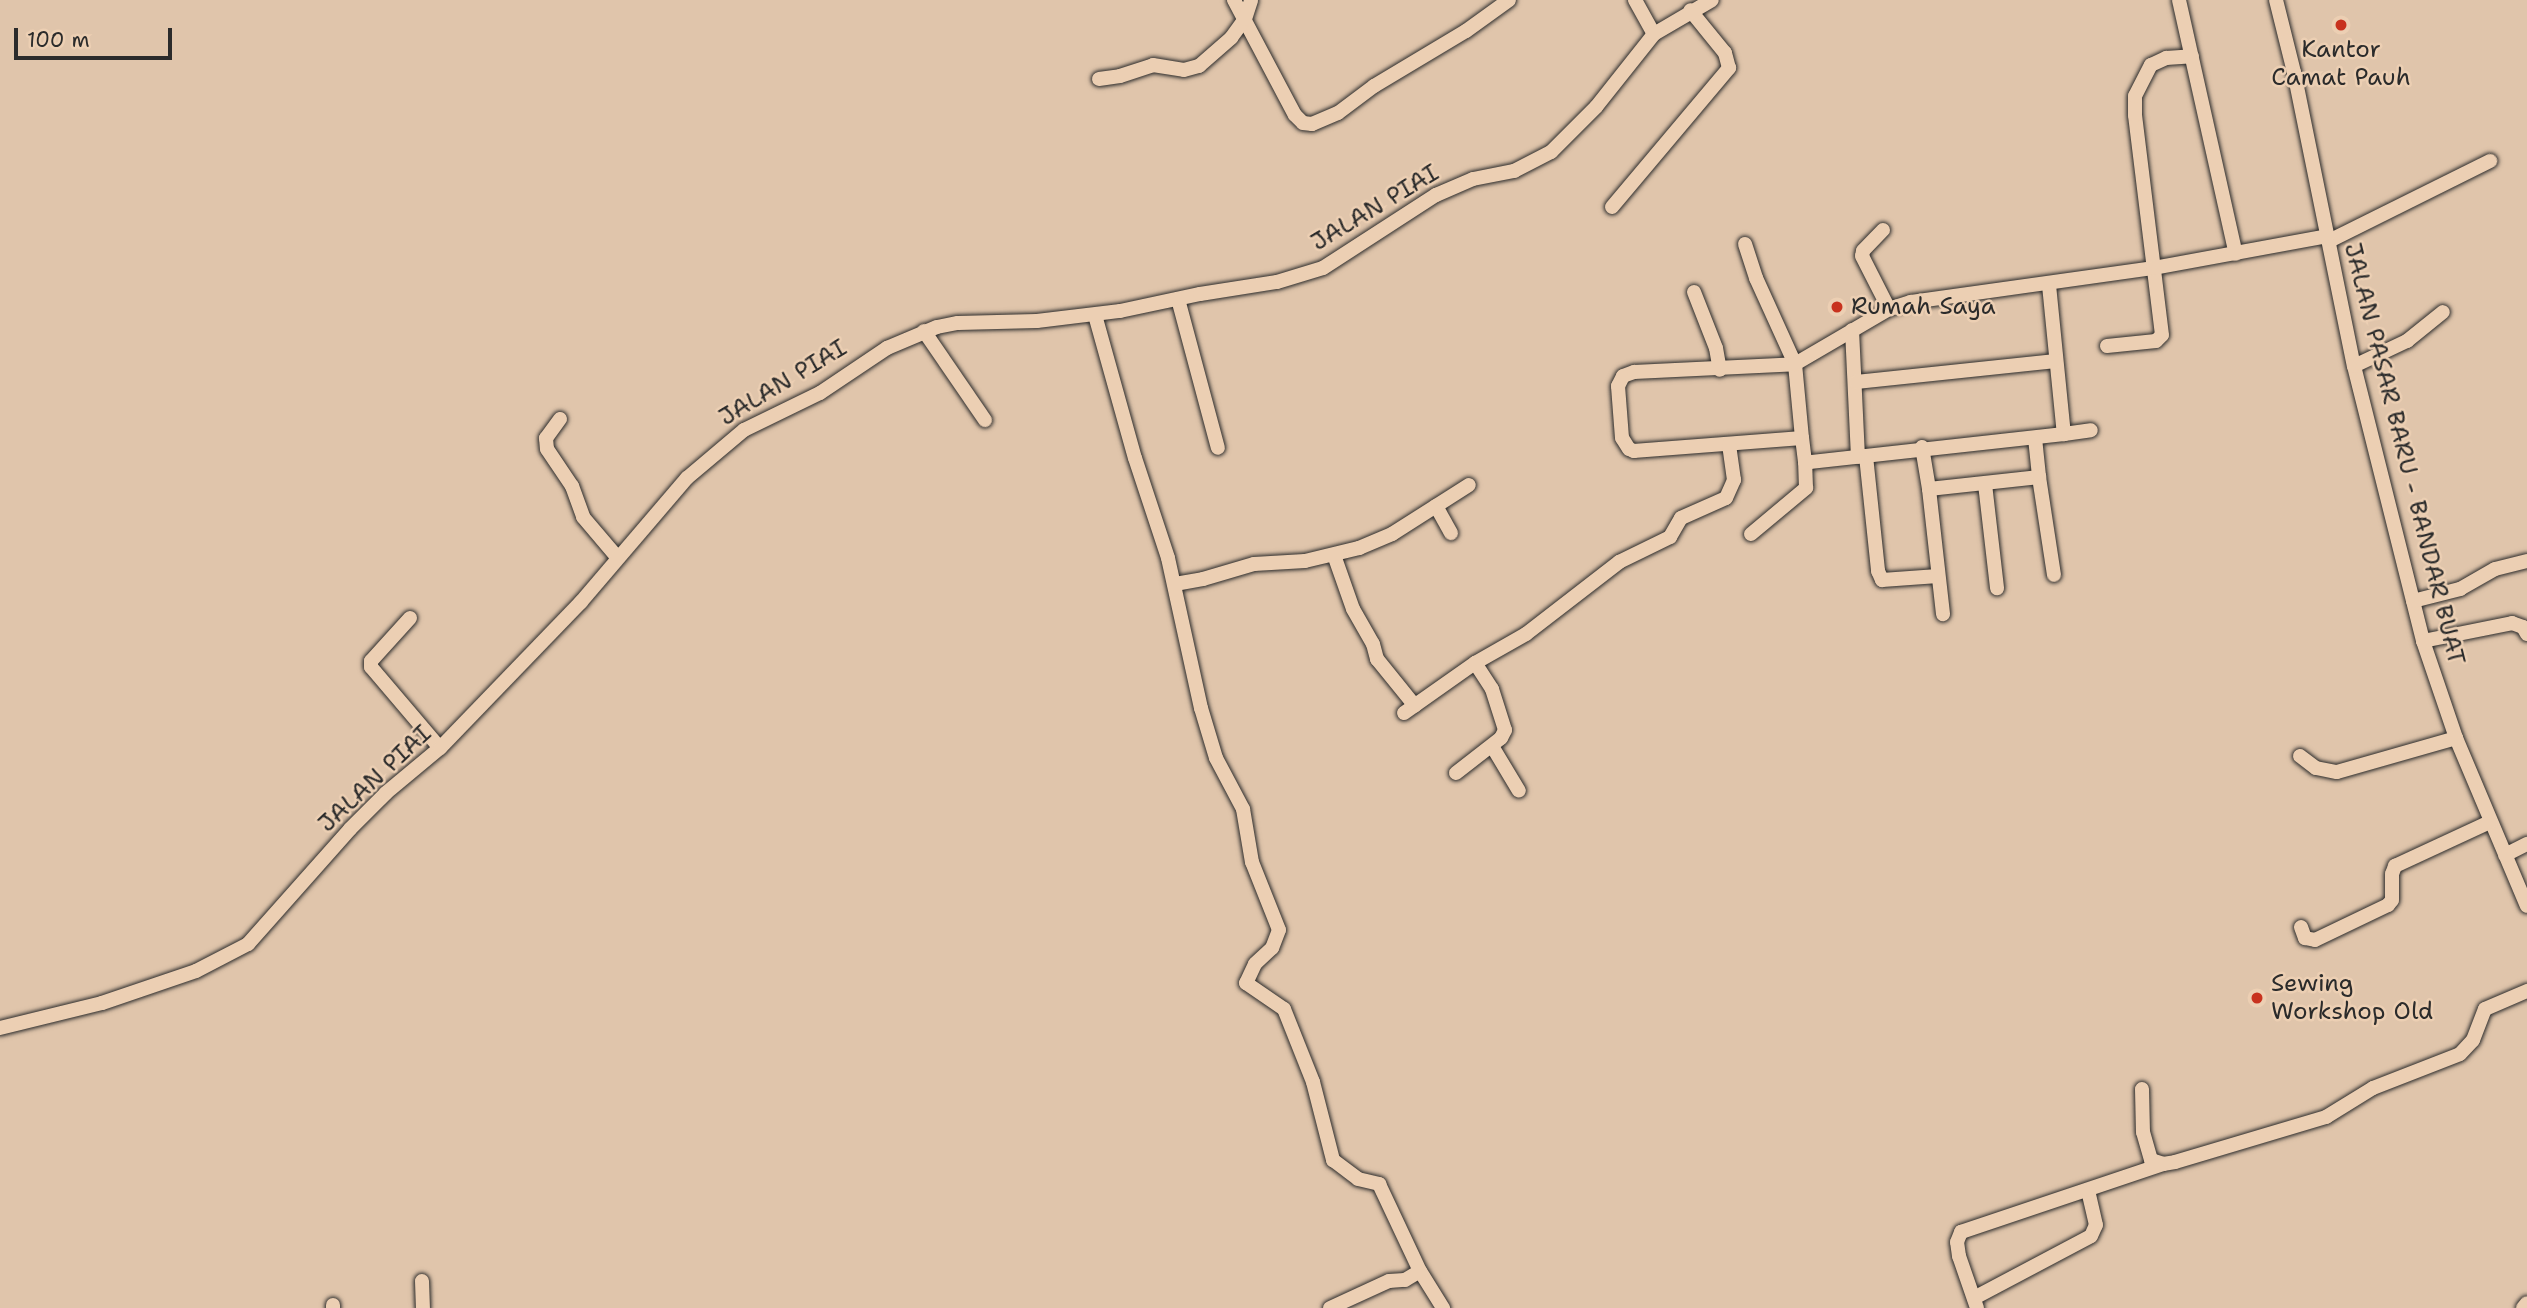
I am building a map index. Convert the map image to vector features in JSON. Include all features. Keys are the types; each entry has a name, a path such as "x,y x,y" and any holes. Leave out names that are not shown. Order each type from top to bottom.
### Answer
{"street":[{"path":"1234,0 1295,115 1303,123 1312,124 1338,113 1374,86 1465,31 1509,0"},
{"path":"1099,79 1120,76 1153,65 1184,70 1199,66 1215,55 1245,19 1251,0"},
{"path":"1635,0 1654,34"},
{"name":"JALAN PIAI","path":"0,1028 102,1003 195,971 248,944 350,829 386,793 440,748 581,602 687,478 744,430 820,393 879,353 924,331 958,323 1037,321 1095,315 1277,282 1323,268 1453,186 1531,164 1567,138 1654,34 1690,10 1712,0"},
{"path":"2179,0 2236,254"},
{"name":"JALAN PASAR BARU - BANDAR BUAT","path":"2276,0 2294,72 2354,366 2423,641 2456,738 2527,906"},
{"path":"1612,207 1729,68 1725,53 1690,10"},
{"path":"2107,346 2160,338 2136,96 2151,65 2166,58 2192,56"},
{"path":"1802,438 1642,451 1629,449 1622,438 1618,386 1626,374 1795,365 1889,309 1994,289 2049,285 2328,239 2490,161"},
{"path":"1883,230 1863,251 1862,256 1889,309"},
{"path":"1745,244 1756,278 1795,365 1806,488 1751,534"},
{"path":"2049,285 2064,434"},
{"path":"1694,292 1716,348 1720,370"},
{"path":"1178,299 1218,448"},
{"path":"2354,366 2407,341 2443,312"},
{"path":"1095,315 1175,584 1201,708 1216,758 1243,809 1252,862 1279,930 1272,948 1255,964 1246,983 1283,1009 1313,1082 1333,1160 1347,1173 1379,1184 1420,1271 1443,1308"},
{"path":"1852,330 1862,456 1878,571 1882,580 1938,576"},
{"path":"924,331 985,420"},
{"path":"1856,382 2056,361"},
{"path":"560,419 546,438 547,449 572,486 583,517 617,557"},
{"path":"1805,462 2091,430"},
{"path":"2035,438 2054,575"},
{"path":"1334,555 1353,609 1373,644 1377,659 1410,709 1475,663 1526,634 1619,562 1670,537 1682,518 1726,498 1734,480 1729,443"},
{"path":"1922,447 1943,614"},
{"path":"1929,489 2039,477"},
{"path":"1985,484 1997,588"},
{"path":"1175,584 1264,562 1305,561 1334,555 1392,534 1468,485"},
{"path":"1436,506 1451,533"},
{"path":"2413,601 2460,589 2495,569 2527,561"},
{"path":"410,618 371,661 371,667 440,748"},
{"path":"2423,641 2512,623 2523,627 2527,634"},
{"path":"1456,773 1492,746 1504,734 1506,726 1488,682 1475,663"},
{"path":"2300,756 2316,768 2337,772 2456,738"},
{"path":"1492,746 1519,791"},
{"path":"2301,927 2305,938 2315,940 2388,905 2392,900 2392,874 2395,866 2490,822"},
{"path":"2505,855 2527,844"},
{"path":"2088,1190 2096,1225 2091,1236 1975,1303 1959,1256 1957,1242 1961,1232 2163,1164 2326,1117 2373,1088 2460,1054 2473,1040 2485,1009 2527,991"},
{"path":"2142,1089 2145,1142 2151,1160 2163,1164"},
{"path":"1330,1308 1389,1282 1405,1280 1420,1271"},
{"path":"422,1281 423,1308"},
{"path":"2523,1308 2527,1303"}],"place":[{"name":"Kantor Camat Pauh","path":"2341,25"},
{"name":"Rumah Saya","path":"1837,307"},
{"name":"Sewing Workshop Old","path":"2257,998"}]}
